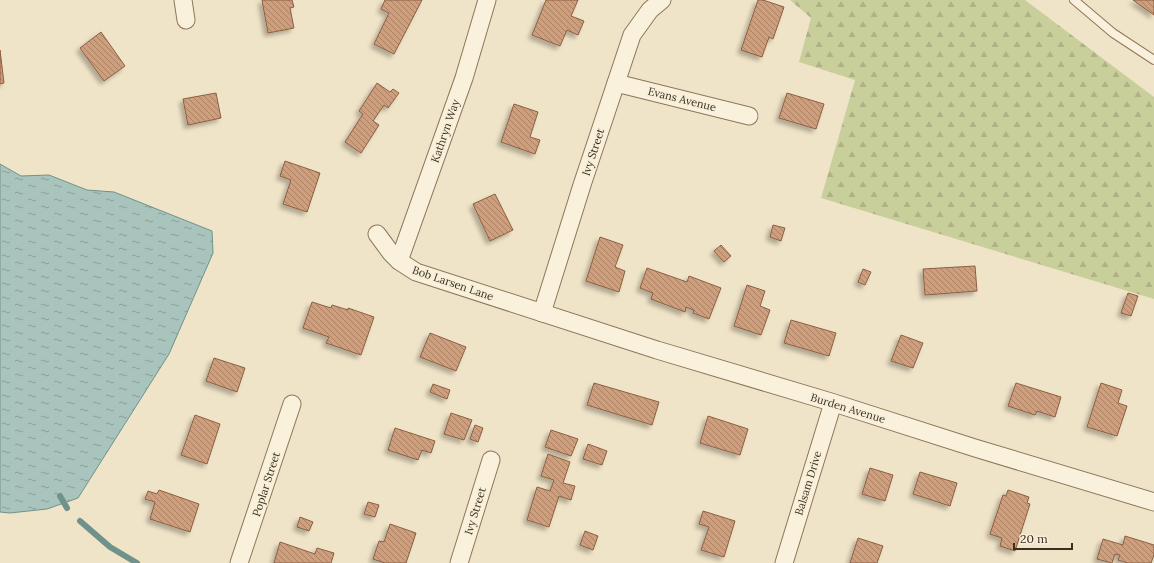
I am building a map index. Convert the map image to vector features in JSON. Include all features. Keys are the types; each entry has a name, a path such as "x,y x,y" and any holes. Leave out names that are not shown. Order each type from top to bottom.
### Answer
{"street":[{"path":"183,0 186,20"},
{"name":"Kathryn Way","path":"399,261 464,78 487,0"},
{"name":"Ivy Street","path":"542,313 582,185 632,35 650,10 662,0"},
{"name":"Evans Avenue","path":"616,83 749,116"},
{"name":"Bob Larsen Lane","path":"377,234 399,261 416,272 542,313"},
{"name":"Burden Avenue","path":"542,313 657,350 1154,502"},
{"name":"Balsam Drive","path":"784,563 833,403"},
{"name":"Poplar Street","path":"239,563 292,404"},
{"name":"Ivy Street","path":"459,563 491,460"}],"lane":[{"path":"1074,0 1113,33 1154,60"}],"green space":[{"path":"790,0 1025,0 1154,97 1154,299 821,198 855,80 799,62 811,18"}],"water":[{"path":"0,164 21,176 49,175 87,190 114,192 212,231 213,253 169,354 78,498 47,509 10,513 0,512"}],"building":[{"path":"262,0 292,0 294,7 290,8 294,28 268,33"},
{"path":"385,0 422,0 394,54 374,44 389,13 381,9"},
{"path":"546,0 578,0 571,16 584,21 578,35 567,30 560,46 532,35"},
{"path":"758,0 763,0 784,7 773,39 769,37 762,57 741,50"},
{"path":"1133,0 1154,0 1154,15"},
{"path":"101,32 125,66 104,81 80,48"},
{"path":"0,50 4,83 0,84"},
{"path":"377,83 390,92 393,89 399,93 388,108 384,105 373,121 379,125 361,153 345,142 363,114 359,111"},
{"path":"216,93 221,118 188,125 183,99"},
{"path":"787,93 824,104 816,129 779,118"},
{"path":"514,104 538,112 530,137 540,140 535,154 501,142"},
{"path":"285,161 320,173 307,212 283,204 291,180 280,176"},
{"path":"495,194 513,230 490,241 473,204"},
{"path":"773,225 785,228 781,241 770,237"},
{"path":"600,237 623,245 615,267 625,271 619,292 586,281"},
{"path":"721,245 731,256 724,262 714,251"},
{"path":"975,266 977,291 925,295 923,269"},
{"path":"647,268 687,282 689,276 721,288 709,319 693,313 694,310 686,307 685,312 651,299 653,293 640,288"},
{"path":"863,269 871,272 865,285 858,282"},
{"path":"747,285 765,291 760,306 770,310 761,335 734,326"},
{"path":"1128,293 1138,296 1131,316 1121,313"},
{"path":"312,302 331,308 332,305 348,310 348,308 374,317 361,355 326,343 329,337 303,328"},
{"path":"791,320 836,333 829,356 784,343"},
{"path":"430,333 466,347 456,371 420,357"},
{"path":"901,335 923,343 913,368 891,361"},
{"path":"214,358 245,368 237,392 206,381"},
{"path":"594,383 659,402 652,425 587,405"},
{"path":"1016,383 1061,397 1055,417 1037,411 1035,415 1008,406"},
{"path":"1101,383 1122,390 1118,403 1127,406 1117,436 1087,427"},
{"path":"433,384 450,390 447,399 430,392"},
{"path":"451,413 472,420 464,440 444,434"},
{"path":"195,415 220,424 207,464 181,455"},
{"path":"708,416 748,429 740,455 700,443"},
{"path":"475,425 483,428 478,442 470,439"},
{"path":"395,428 435,441 431,453 422,450 418,460 388,450"},
{"path":"551,430 578,439 571,456 545,447"},
{"path":"588,444 607,451 602,465 583,459"},
{"path":"548,454 570,462 563,483 575,486 571,500 559,496 549,527 527,520 537,487 550,491 554,480 541,476"},
{"path":"870,468 893,475 885,501 862,494"},
{"path":"920,472 957,483 950,506 913,494"},
{"path":"159,490 199,504 190,532 150,519 155,502 145,499 148,491 157,494"},
{"path":"1008,490 1029,497 1027,503 1030,504 1015,551 1000,546 1002,538 990,534 1003,495 1006,496"},
{"path":"368,502 379,505 375,517 364,514"},
{"path":"703,511 735,521 724,557 701,550 709,527 699,524"},
{"path":"300,517 313,522 309,531 297,527"},
{"path":"390,524 416,533 406,563 385,563 373,559 379,541 384,542"},
{"path":"585,531 598,536 593,550 580,545"},
{"path":"1125,536 1154,545 1154,555 1151,563 1128,563 1118,560 1120,555 1115,554 1112,563 1097,559 1103,539 1123,545"},
{"path":"858,538 883,546 877,563 850,563"},
{"path":"280,542 315,554 317,548 334,553 331,563 274,563"}],"waterway":[{"path":"60,496 67,508"},
{"path":"80,521 110,547 137,563"}]}
